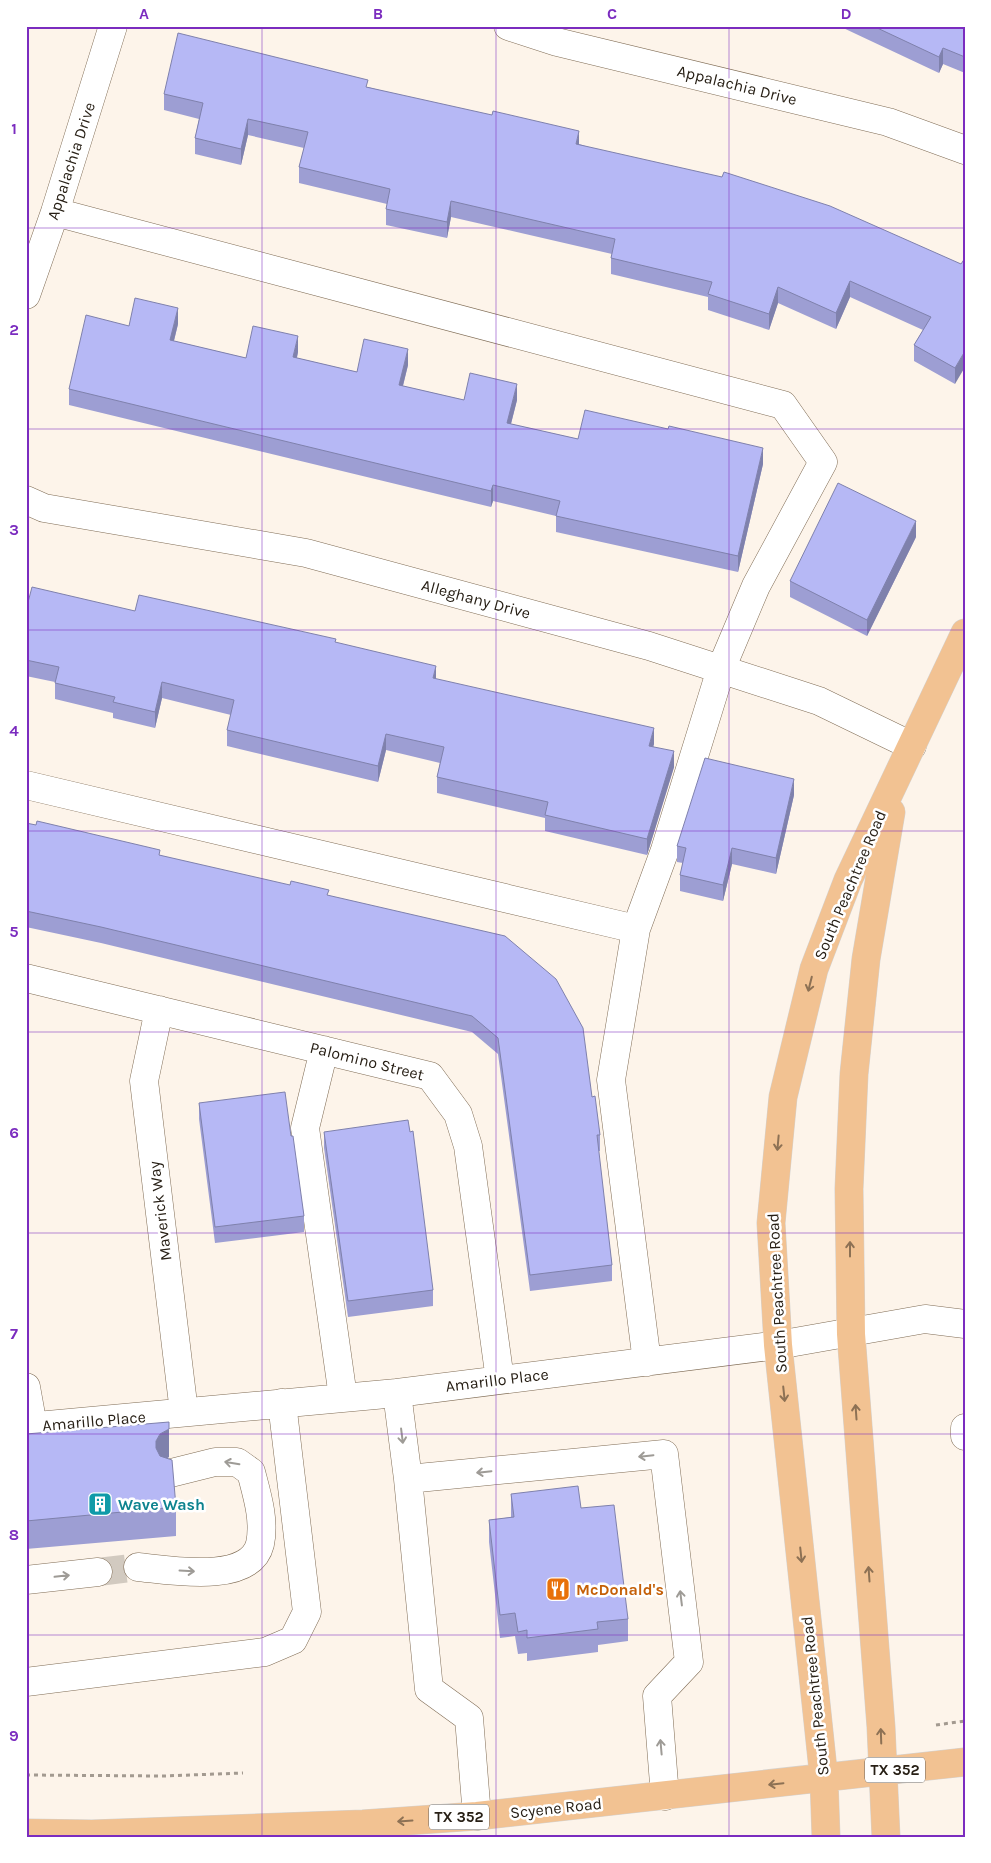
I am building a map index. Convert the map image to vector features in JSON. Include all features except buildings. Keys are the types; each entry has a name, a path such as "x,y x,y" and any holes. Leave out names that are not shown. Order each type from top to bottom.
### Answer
{"main road":[{"name":"South Peachtree Road","path":"826,1837 824,1779 778,1345 771,1223 783,1097 814,969 848,880 965,633"},
{"path":"886,1837 850,1334 849,1189 854,1074 866,959 896,778"},
{"name":"Scyene Road","path":"26,1833 92,1834 344,1825 477,1816 965,1762"}],"street":[{"name":"Appalachia Drive","path":"26,294 55,212 113,26"},
{"name":"Appalachia Drive","path":"508,26 557,42 888,122 965,150"},
{"path":"55,212 782,405 823,462 756,586 721,669 665,850 636,929 611,1080 647,1362"},
{"name":"Alleghany Drive","path":"26,500 44,508 306,552 649,646 819,701 912,746"},
{"path":"26,785 636,929"},
{"name":"Palomino Street","path":"26,978 430,1076 458,1114 468,1146 500,1380"},
{"name":"Maverick Way","path":"159,1010 144,1081 184,1412"},
{"path":"324,1050 305,1128 344,1397"},
{"name":"Amarillo Place","path":"29,1427 397,1393 778,1345 925,1320 965,1324"},
{"path":"26,1387 29,1427"},
{"path":"397,1393 408,1479 429,1688 469,1718 477,1816"},
{"path":"26,1682 265,1652 293,1640 306,1612 282,1404"},
{"path":"965,1428 965,1436"},
{"path":"408,1479 664,1454 689,1662 657,1696 665,1796"},
{"path":"138,1568 190,1572 228,1571 247,1562 260,1545 261,1511 251,1472 237,1462 215,1462 171,1473"},
{"path":"26,1580 98,1572"}],"path":[{"path":"936,1725 965,1721"},
{"path":"26,1775 162,1776 243,1773"}],"tunnel":[{"path":"98,1572 138,1567"}],"place":[{"name":"Wave Wash","path":"100,1504"},
{"name":"McDonald's","path":"558,1589"}]}
